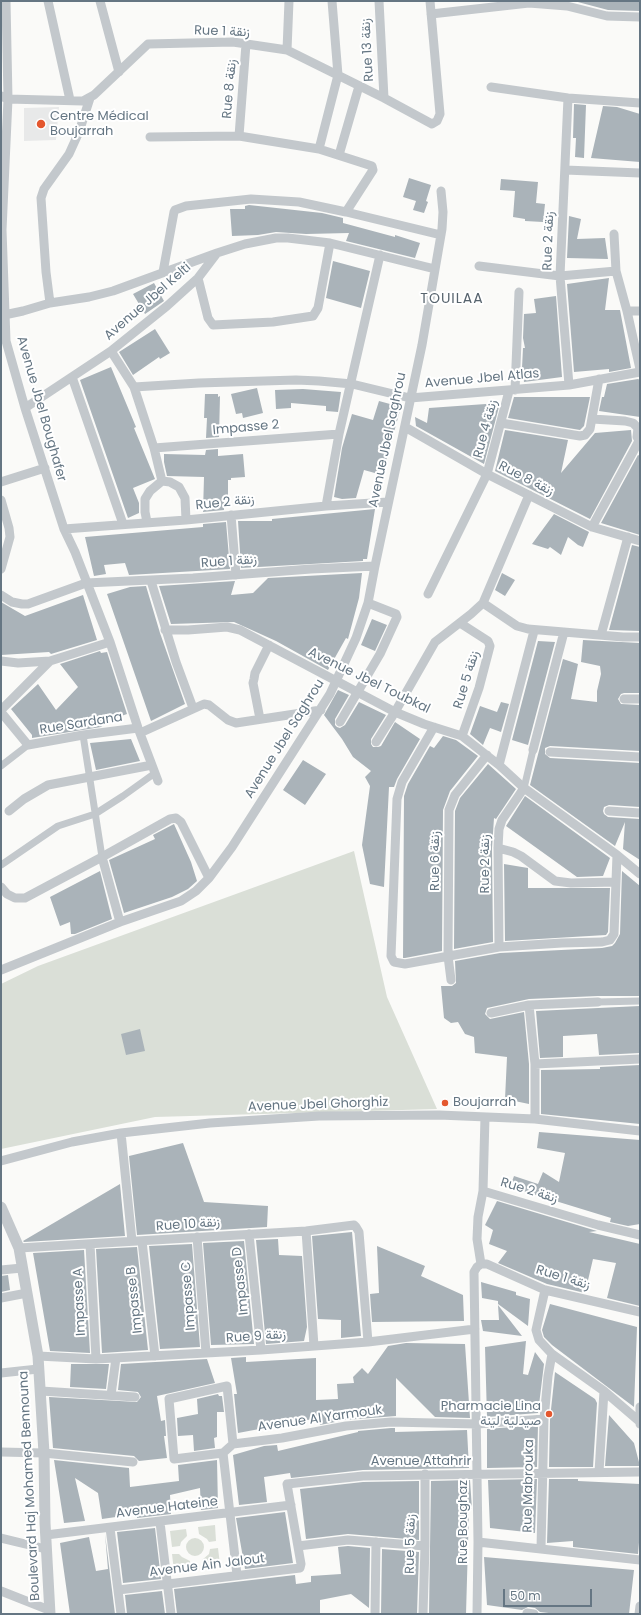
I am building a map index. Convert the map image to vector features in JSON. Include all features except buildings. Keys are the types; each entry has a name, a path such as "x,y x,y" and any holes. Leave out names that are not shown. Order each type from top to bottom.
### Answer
{"street":[{"name":"Avenue Jbel Boughafer","path":"6,1 1,230 4,338 64,529 75,552 110,642 139,731 155,773"},
{"path":"48,1 70,100"},
{"path":"100,1 119,72"},
{"path":"287,50 289,1"},
{"path":"319,149 338,75 332,1"},
{"name":"Rue 13 زنقة","path":"379,1 384,98"},
{"path":"430,1 431,14 529,2 567,6 607,16 640,17"},
{"name":"Rue 1 زنقة","path":"90,98 150,44 218,42 246,44 287,50 384,98 432,124 438,121 440,114 431,14"},
{"name":"Rue 8 زنقة","path":"239,136 246,44"},
{"path":"339,155 359,86"},
{"path":"491,87 568,98 640,103"},
{"path":"5,97 83,101 90,98"},
{"path":"50,303 46,272 41,198 44,189 69,154 79,132 90,98"},
{"name":"Rue 2 زنقة","path":"568,98 560,276 569,385"},
{"path":"150,137 239,136 319,149 373,167 346,212"},
{"path":"564,170 640,173"},
{"name":"Avenue Jbel Saghrou","path":"1,970 120,922 181,900 196,891 209,878 232,848 321,710 356,638 368,603 374,566 422,345 441,235 443,216 441,191"},
{"path":"163,272 172,217 175,210 180,208 251,199 299,202 441,235"},
{"path":"614,234 616,272 627,311 640,371"},
{"path":"4,315 50,303 113,291 217,253 245,244 276,238 330,243 435,269"},
{"path":"198,278 208,318 213,325 273,322 313,316 316,314 318,308 330,243"},
{"name":"Avenue Jbel Kelti","path":"25,408 111,351 167,306 198,278 217,253"},
{"path":"326,506 339,434 352,384 380,256"},
{"path":"479,266 560,276 616,272"},
{"name":"Rue 4 زنقة","path":"428,594 487,474 512,390 519,292"},
{"path":"627,311 640,311"},
{"path":"1,350 4,338"},
{"path":"111,351 134,387 154,448 162,481"},
{"name":"Avenue Jbel Atlas","path":"134,387 296,380 352,384 410,398 569,385 640,371"},
{"path":"72,377 122,524"},
{"path":"501,423 580,436 588,433 599,379"},
{"path":"592,419 625,421 633,423 638,428 639,441 592,527"},
{"name":"Rue 8 زنقة","path":"405,427 487,474 592,527 640,541"},
{"name":"Impasse 2","path":"154,448 339,434"},
{"path":"1,482 45,468"},
{"path":"147,522 145,499 150,491 162,481 170,482 179,486 185,498 186,520"},
{"path":"376,742 435,642 483,603 528,495"},
{"path":"1,500 10,537 1,569"},
{"name":"Rue 2 زنقة","path":"64,529 388,502"},
{"path":"232,515 236,575"},
{"path":"601,635 628,537"},
{"name":"Rue 1 زنقة","path":"86,583 151,581 311,569 374,566"},
{"path":"151,581 165,630 192,708 206,704 228,720 236,722 321,710"},
{"path":"1,594 12,602 28,604 86,583"},
{"path":"340,722 380,654 397,617 396,614 368,603"},
{"path":"483,603 517,626 534,630 640,637"},
{"name":"Rue 5 زنقة","path":"460,623 489,642 490,646 479,688 462,736"},
{"name":"Avenue Jbel Toubkal","path":"165,630 227,627 240,630 395,712 462,736 499,765 524,788 617,855 640,874"},
{"path":"499,765 534,630"},
{"path":"524,788 564,632"},
{"path":"1,662 34,663 50,661 110,642"},
{"path":"260,719 254,689 254,679 255,673 270,645"},
{"path":"1,766 28,745 1,711 50,661"},
{"path":"624,699 640,699"},
{"name":"Rue Sardana","path":"28,745 83,735 139,731 192,708"},
{"path":"434,727 402,782 397,799 391,956 393,961 396,963 406,964 499,947 602,942 610,940 614,934 617,855"},
{"path":"83,735 102,857 120,922"},
{"path":"550,752 640,757"},
{"name":"Rue 6 زنقة","path":"451,980 448,956 449,810 454,796 487,755"},
{"path":"10,811 24,799 48,785 89,778 155,773"},
{"path":"1,865 58,826 95,814 124,796 155,773"},
{"name":"Rue 2 زنقة","path":"499,947 499,829 502,820 524,788"},
{"path":"609,811 640,813"},
{"path":"1,887 6,894 15,898 25,898 174,817 181,822 209,878"},
{"path":"498,848 505,849 521,856 555,880 571,883 616,882"},
{"path":"491,1013 529,1005 640,1001"},
{"path":"529,1005 535,1064 535,1119"},
{"path":"535,1064 640,1059"},
{"name":"Avenue Jbel Ghorghiz","path":"1,1162 72,1142 121,1133 210,1123 319,1116 439,1115 535,1119 640,1131"},
{"path":"483,1191 485,1117"},
{"path":"121,1133 132,1241"},
{"name":"Rue 2 زنقة","path":"481,1264 477,1238 478,1217 483,1191 598,1225 640,1235"},
{"name":"Boulevard Haj Mohamed Bennouna","path":"1,1207 19,1248 38,1356 44,1453 46,1549 50,1612"},
{"name":"Rue 10 زنقة","path":"19,1248 306,1231 351,1225 358,1229 364,1281 368,1342"},
{"path":"306,1231 314,1346"},
{"name":"Impasse D","path":"248,1234 261,1350"},
{"name":"Impasse C","path":"197,1237 206,1353"},
{"name":"Impasse B","path":"142,1241 155,1356"},
{"name":"Impasse A","path":"90,1244 96,1359"},
{"name":"Rue 1 زنقة","path":"481,1264 487,1264 545,1290 640,1312"},
{"name":"Rue Boughaz","path":"476,1614 478,1542 474,1272 481,1264"},
{"path":"1,1270 22,1268"},
{"path":"545,1290 536,1332 539,1340 552,1354 604,1391 639,1423"},
{"path":"1,1298 27,1292"},
{"name":"Rue 9 زنقة","path":"38,1356 96,1359 261,1350 368,1342 476,1330"},
{"name":"Rue Mabrouka","path":"541,1548 544,1419 548,1376 552,1354"},
{"path":"111,1395 116,1358"},
{"path":"1,1373 38,1369"},
{"path":"227,1386 233,1444 223,1453 174,1459 168,1399 227,1386"},
{"path":"41,1391 135,1397"},
{"path":"599,1472 604,1391"},
{"path":"639,1423 640,1407"},
{"name":"Avenue Al Yarmouk","path":"233,1444 282,1438 346,1426 391,1422 477,1424 544,1419"},
{"path":"1,1452 44,1453 133,1462"},
{"path":"223,1453 237,1575"},
{"name":"Avenue Attahrir","path":"300,1568 301,1564 287,1484 363,1476 424,1474 477,1475 542,1472 640,1472"},
{"name":"Rue 5 زنقة","path":"423,1614 425,1546 424,1474"},
{"name":"Avenue Hateine","path":"46,1535 230,1514 291,1505"},
{"path":"160,1522 171,1614"},
{"path":"110,1528 121,1614"},
{"path":"1,1538 46,1549"},
{"path":"298,1546 348,1540 425,1546"},
{"path":"375,1614 376,1542"},
{"path":"478,1542 640,1560"},
{"name":"Avenue Ain Jalout","path":"118,1590 300,1568"},
{"path":"1,1591 50,1612"},
{"path":"639,1614 640,1606"}],"shaded area":[{"name":"Centre Médical Boujarrah","path":"59,107 56,140 24,141 24,108"},
{"path":"354,851 387,997 437,1109 155,1117 1,1149 1,984 38,966"},
{"path":"215,1525 216,1541 209,1542 199,1534 198,1527"},
{"path":"186,1529 187,1536 181,1542 180,1546 172,1547 170,1531"},
{"path":"191,1538 199,1538 204,1543 202,1554 199,1556 191,1556 186,1551 186,1543"},
{"path":"218,1548 220,1565 203,1567 202,1560 209,1554 210,1549"},
{"path":"172,1554 179,1554 190,1561 191,1569 174,1571"}],"place":[{"name":"Centre Médical Boujarrah","path":"41,124"},
{"name":"Boujarrah","path":"445,1103"},
{"name":"Pharmacie Lina صيدلية لينة","path":"549,1414"}],"district":[{"name":"TOUILAA","path":"452,299"}]}
